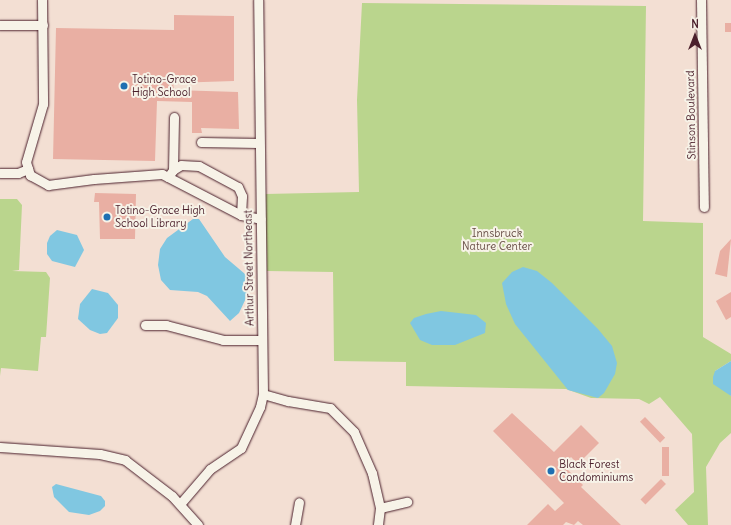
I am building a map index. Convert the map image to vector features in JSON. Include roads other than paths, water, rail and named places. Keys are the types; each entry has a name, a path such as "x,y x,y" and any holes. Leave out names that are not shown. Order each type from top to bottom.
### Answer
{"street":[{"path":"42,0 43,104 26,162 30,175 48,185 94,178 171,173 191,164 238,187 242,196 241,215"},
{"name":"Arthur Street Northeast","path":"180,504 210,469 241,448 260,407 263,394 261,219 258,143 258,0"},
{"name":"Stinson Boulevard","path":"701,0 704,207"},
{"path":"0,25 42,25"},
{"path":"171,173 174,117"},
{"path":"201,142 258,143"},
{"path":"0,173 18,173 28,169"},
{"path":"171,173 241,215 261,219"},
{"path":"145,326 166,326 223,340 262,340"},
{"path":"263,394 288,402 330,408 354,432 372,473 380,508 378,525"},
{"path":"0,447 100,454 125,460 180,504 198,525"},
{"path":"295,525 299,502"},
{"path":"380,508 407,502"}],"water":[{"path":"193,219 199,219 225,257 245,274 249,285 247,296 239,313 230,321 207,296 198,292 170,290 161,280 158,265 160,249 167,238"},
{"path":"57,230 77,235 84,250 75,267 52,261 47,254 47,243 50,236"},
{"path":"523,267 537,271 552,283 598,329 612,346 617,363 615,374 604,393 598,398 568,390 515,324 506,304 502,283 512,272"},
{"path":"92,289 108,293 118,305 118,318 107,333 100,334 90,330 78,319 80,304"},
{"path":"441,311 476,315 486,323 485,333 455,345 432,345 420,340 410,323 414,318"},
{"path":"731,361 731,396 713,384 713,377 715,371"},
{"path":"56,484 101,496 105,501 105,506 100,511 89,515 69,512 54,497 52,487"}],"place":[{"name":"Totino-Grace High School","path":"124,86"},
{"name":"Totino-Grace High School Library","path":"107,217"},
{"name":"Black Forest Condominiums","path":"551,471"}],"park label":[{"name":"Innsbruck Nature Center","path":"497,240"}]}
